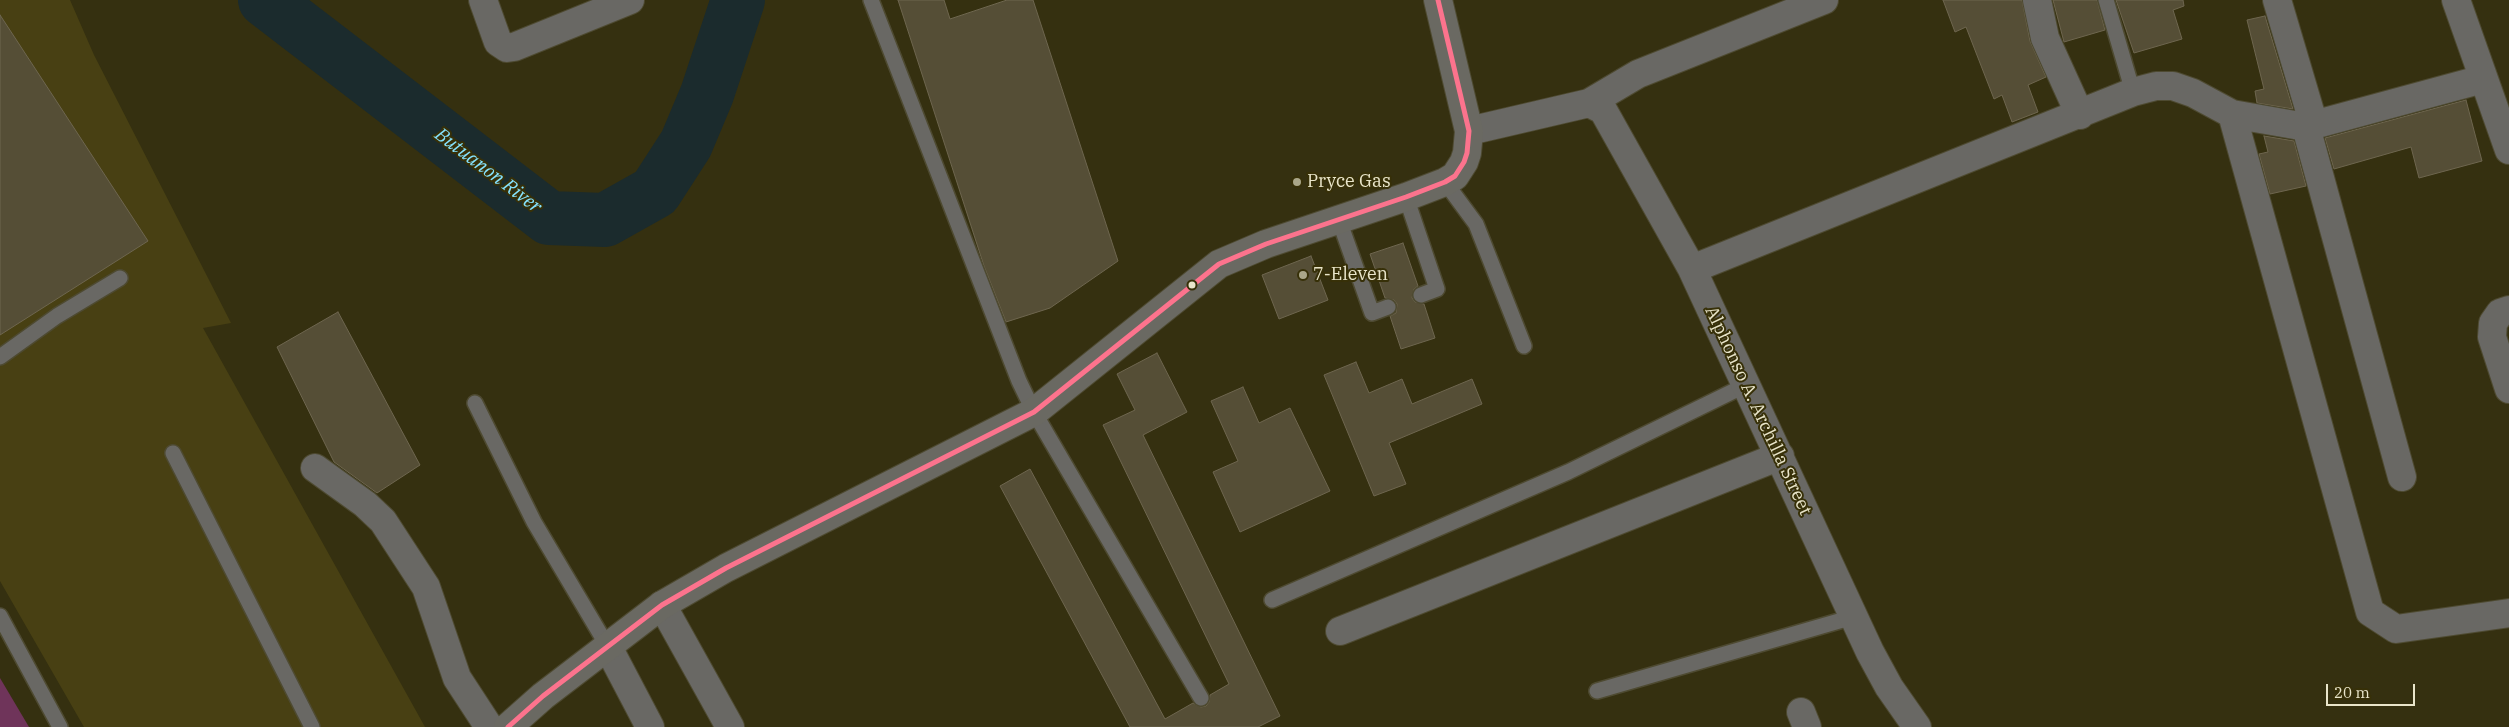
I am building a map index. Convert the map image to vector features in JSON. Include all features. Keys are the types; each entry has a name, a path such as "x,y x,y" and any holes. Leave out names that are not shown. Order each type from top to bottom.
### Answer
{"main road":[{"path":"508,727 543,696 662,605 726,568 1034,412 1219,264 1266,244 1406,197 1445,182 1455,176 1464,162 1469,143 1468,131 1438,0"}],"street":[{"path":"483,0 498,42 507,48 514,47 592,7 630,0"},
{"path":"1468,131 1589,103 1638,74 1824,0"},
{"path":"2037,0 2045,38 2080,115"},
{"path":"2277,0 2402,477"},
{"path":"2456,0 2509,150"},
{"path":"1692,269 2080,115 2133,92 2156,86 2172,86 2193,93 2232,114 2310,126 2483,79"},
{"name":"Alphonso A. Archilla Street","path":"1589,103 1603,110 1692,269 1853,617 1889,688 1917,727"},
{"path":"2232,114 2370,612 2396,629 2509,613"},
{"path":"2509,310 2500,314 2493,323 2492,337 2509,389"},
{"path":"1340,631 1780,456"},
{"path":"315,468 365,504 383,521 426,587 457,678 489,727"},
{"path":"662,605 730,727"},
{"path":"608,647 650,727"}],"lane":[{"path":"871,0 1019,381 1034,412 1201,698"},
{"path":"2106,0 2133,92"},
{"path":"1445,182 1476,224 1524,346"},
{"path":"1406,197 1437,289 1421,295"},
{"path":"1339,220 1372,313 1388,307"},
{"path":"0,357 57,316 120,278"},
{"path":"1272,600 1568,472 1746,385"},
{"path":"475,403 534,522 608,647"},
{"path":"173,453 312,727"},
{"path":"0,616 60,727"},
{"path":"1597,691 1853,617"}],"shaded area":[{"path":"0,0 70,0 94,55 231,323 203,328 425,727 84,727 0,581"},
{"path":"0,678 29,727 0,727"}],"building":[{"path":"898,0 944,0 950,19 1007,0 1033,0 1118,261 1050,308 1006,322 984,266"},
{"path":"1943,0 2022,0 2030,41 2046,77 2028,85 2038,112 2012,122 2002,95 1994,99 1966,27 1955,32"},
{"path":"2053,0 2097,0 2105,30 2064,42"},
{"path":"2116,0 2183,0 2184,6 2173,10 2182,39 2134,53"},
{"path":"0,15 148,241 0,335"},
{"path":"2265,16 2293,109 2257,103 2255,91 2264,89 2247,20"},
{"path":"2466,100 2482,161 2419,178 2411,147 2334,169 2325,138"},
{"path":"2264,136 2294,141 2306,186 2270,194 2259,154 2268,152"},
{"path":"1403,243 1418,286 1414,289 1412,298 1415,302 1424,304 1435,338 1401,349 1390,316 1396,313 1397,304 1394,300 1385,298 1370,254"},
{"path":"1311,256 1328,300 1279,319 1262,275"},
{"path":"338,312 420,465 377,493 334,462 277,347"},
{"path":"1157,353 1187,412 1143,435 1280,716 1258,727 1130,727 1000,486 1030,469 1165,719 1193,703 1201,707 1206,706 1210,695 1229,684 1103,425 1135,410 1117,374"},
{"path":"1356,362 1369,393 1402,379 1412,404 1472,379 1482,404 1389,443 1406,484 1374,496 1324,375"},
{"path":"1243,387 1259,423 1290,408 1330,491 1240,532 1213,472 1238,461 1211,401"}],"waterway":[{"name":"Butuanon River","path":"265,0 549,218 605,220 655,192 686,144 707,94 738,0"}],"transit line":[{"path":"508,727 543,696 662,605 726,568 1034,412 1219,264 1266,244 1406,197 1445,182 1455,176 1464,162 1467,153 1469,131 1438,0"}],"place":[{"name":"Pryce Gas","path":"1297,182"},
{"name":"7-Eleven","path":"1303,275"}]}
